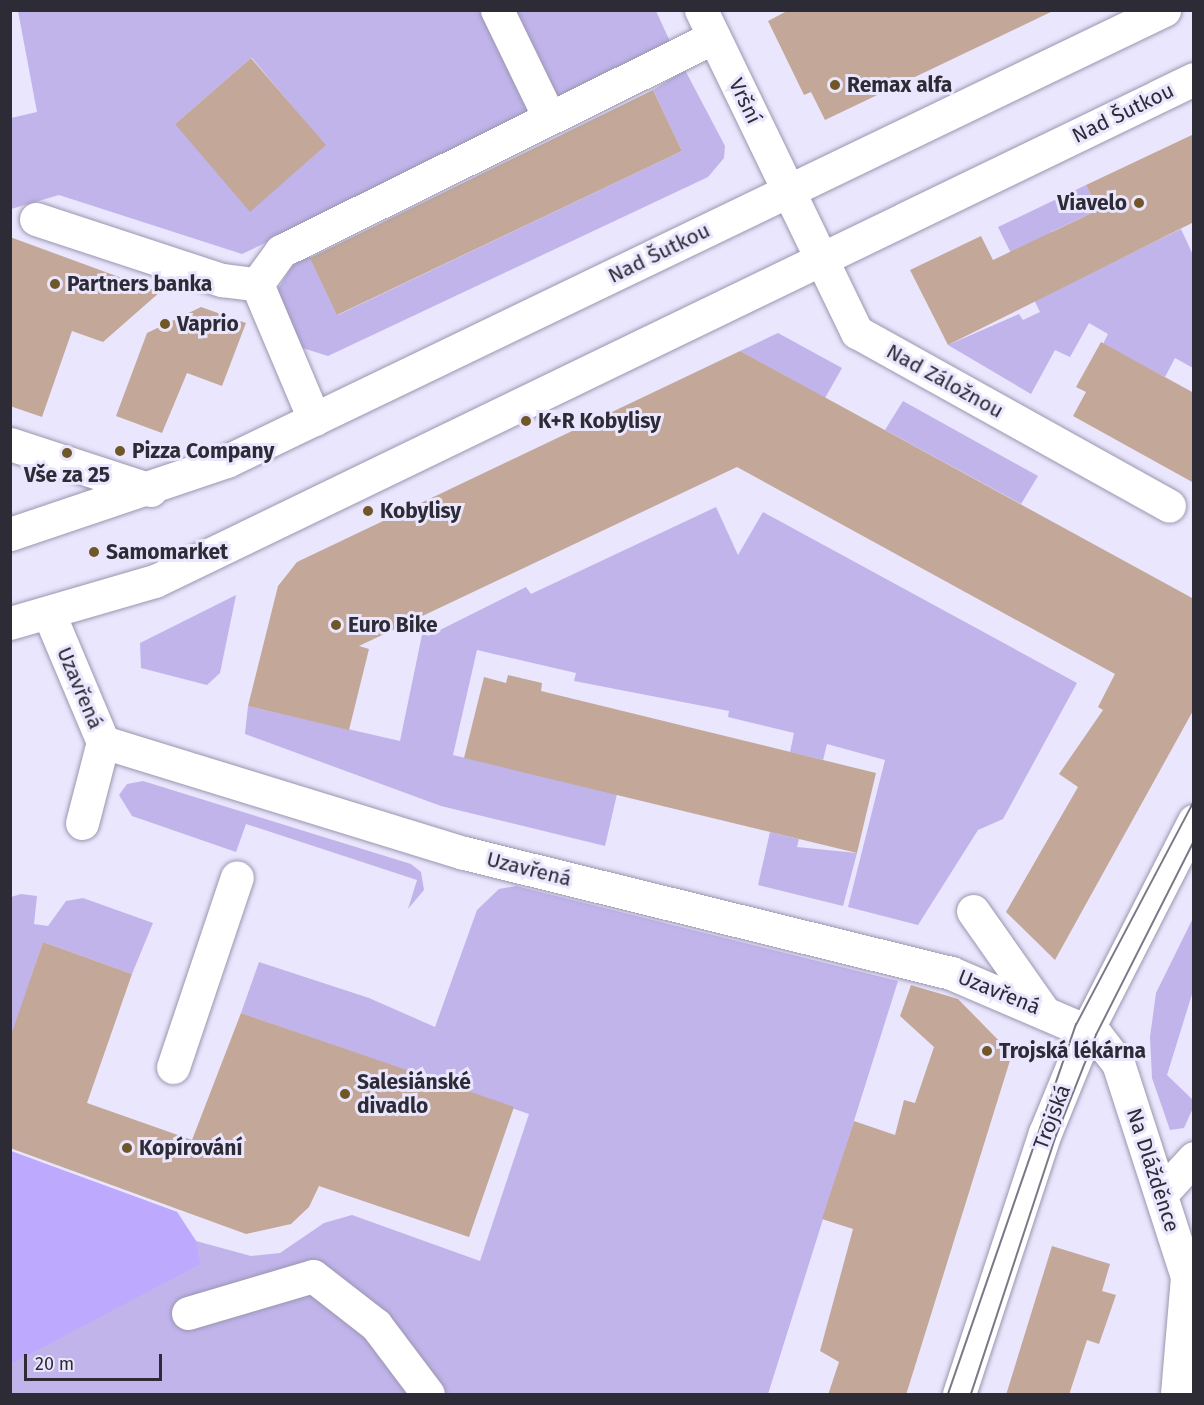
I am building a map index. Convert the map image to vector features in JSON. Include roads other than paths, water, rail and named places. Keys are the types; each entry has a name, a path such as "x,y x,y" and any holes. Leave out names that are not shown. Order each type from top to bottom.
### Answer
{"street":[{"path":"497,10 549,117"},
{"name":"Nad Šutkou","path":"10,534 151,490 314,419 1164,10"},
{"path":"258,284 281,251 549,117 708,24"},
{"name":"Vršní","path":"708,24 790,190"},
{"name":"Nad Šutkou","path":"10,623 50,616 155,581 1194,79"},
{"name":"Nad Záložnou","path":"790,190 857,332 1169,506"},
{"path":"36,219 222,280 258,284"},
{"path":"258,284 314,419"},
{"path":"10,444 151,490"},
{"name":"Uzavřená","path":"50,616 103,742 464,853 951,973 1042,1009 1087,1030"},
{"path":"82,823 103,742"},
{"name":"Trojská","path":"959,1395 1045,1133 1087,1030 1194,821"},
{"path":"173,1067 237,877"},
{"path":"974,911 1042,1009"},
{"name":"Na Dlážděnce","path":"1087,1030 1118,1064 1187,1277 1177,1395"},
{"path":"1161,1194 1194,1158"},
{"path":"188,1313 313,1276 376,1325 428,1395"}],"tram line":[{"path":"948,1394 1076,1025 1194,801"},
{"path":"971,1394 1056,1136 1096,1035 1194,841"}],"place":[{"name":"Remax alfa","path":"835,85"},
{"name":"Viavelo","path":"1139,203"},
{"name":"Partners banka","path":"55,284"},
{"name":"Vaprio","path":"165,324"},
{"name":"K+R Kobylisy","path":"526,421"},
{"name":"Pizza Company","path":"120,451"},
{"name":"Vše za 25","path":"67,453"},
{"name":"Kobylisy","path":"368,511"},
{"name":"Samomarket","path":"94,552"},
{"name":"Euro Bike","path":"336,625"},
{"name":"Trojská lékárna","path":"987,1051"},
{"name":"Salesiánské divadlo","path":"345,1094"},
{"name":"Kopírování","path":"127,1148"}]}
